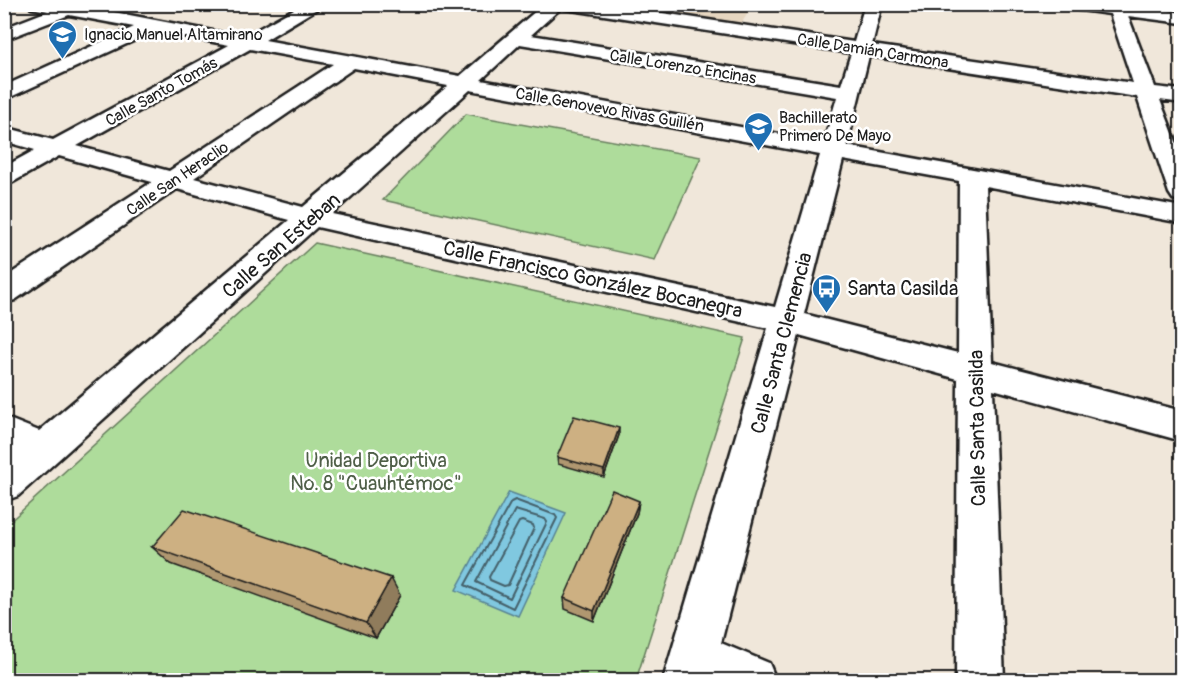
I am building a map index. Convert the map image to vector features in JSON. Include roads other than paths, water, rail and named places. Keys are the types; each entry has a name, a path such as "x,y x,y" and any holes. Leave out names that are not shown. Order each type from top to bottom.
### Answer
{"street":[{"name":"Calle Genovevo Rivas Guillén","path":"38,4 72,7 151,26 1182,215"},
{"name":"Calle Santo Tomás","path":"4,177 317,4"},
{"name":"Calle San Esteban","path":"4,484 555,4"},
{"name":"Calle Damián Carmona","path":"565,4 1182,97"},
{"name":"Calle Santa Clemencia","path":"690,668 874,4"},
{"path":"1073,4 1116,7 1182,18"},
{"path":"4,34 72,7"},
{"path":"1116,7 1144,92 1182,193"},
{"path":"4,94 151,26"},
{"name":"Calle Lorenzo Encinas","path":"517,38 850,93"},
{"name":"Calle San Heraclio","path":"4,293 350,62"},
{"name":"Calle Francisco González Bocanegra","path":"4,134 312,218 788,321 1182,426"},
{"name":"Calle Santa Casilda","path":"972,176 980,681"},
{"path":"4,432 44,450"},
{"path":"690,668 752,681"}],"water":[{"path":"509,492 566,513 518,616 456,590"}],"place":[{"name":"Ignacio Manuel Altamirano","path":"63,60"},
{"name":"Bachillerato Primero De Mayo","path":"758,152"},
{"name":"Santa Casilda","path":"826,314"}],"park label":[{"name":"Unidad Deportiva No. 8 \"Cuauhtémoc\"","path":"376,472"}]}
